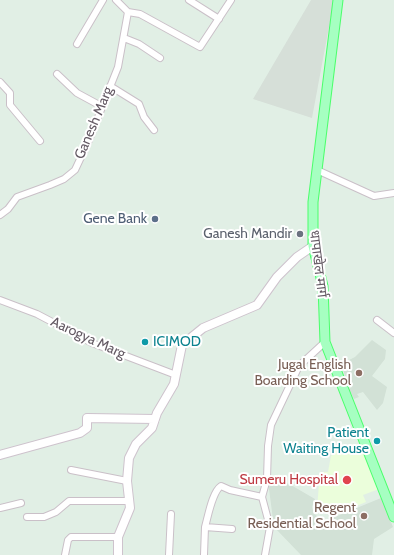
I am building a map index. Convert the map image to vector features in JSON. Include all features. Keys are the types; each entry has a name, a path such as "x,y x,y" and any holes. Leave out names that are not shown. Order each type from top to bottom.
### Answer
{"main road":[{"name":"धापाखेल मार्ग","path":"338,0 313,202 313,246 323,286 325,342 394,517"},
{"path":"118,555 118,536 128,516 129,501 126,481 127,466 132,450 152,428 155,419 174,384 180,350 184,342 203,328 257,305 277,277 297,257 313,246"},
{"path":"0,455 12,453 80,433 87,428 87,418 155,419"}],"street":[{"path":"77,44 103,0"},
{"path":"116,0 128,12 140,14 200,47 231,0"},
{"path":"189,0 219,19"},
{"name":"Ganesh Marg","path":"0,215 8,209 17,197 64,179 74,170 89,140 121,57 128,12"},
{"path":"124,38 140,44 160,58"},
{"path":"57,74 77,93 101,106"},
{"path":"0,82 10,93 10,105 40,141"},
{"path":"110,86 139,104 144,117 154,130"},
{"path":"317,170 374,196 394,193"},
{"name":"Aarogya Marg","path":"0,300 38,314 92,343 176,376"},
{"path":"377,320 394,333"},
{"path":"265,555 270,527 262,497 267,479 268,446 271,425 285,392 299,366 325,342"},
{"path":"71,470 126,481"},
{"path":"204,555 205,527 210,507 218,488 221,486 230,490 262,497"},
{"path":"27,516 44,516 56,512 68,501 129,501"},
{"path":"0,508 21,503"},
{"path":"169,555 171,514"},
{"path":"205,527 232,529"},
{"path":"65,555 68,540 71,537 118,536"}],"shaded area":[{"path":"311,0 334,0 312,118 253,99"},
{"name":"Jugal English Boarding School","path":"372,340 386,350 385,359 372,376 387,387 383,403 377,410 363,392 357,394 359,397 354,399 349,389 352,387 347,381 341,364 355,357"},
{"name":"Sumeru Hospital","path":"361,444 379,489 363,495 366,502 334,515 325,513 317,508 320,472 328,472 331,456 337,449"},
{"name":"Regent Residential School","path":"270,477 284,481 315,499 312,507 314,514 325,521 381,498 393,527 374,539 372,555 301,555 274,527 269,489"}],"place":[{"name":"Gene Bank","path":"155,219"},
{"name":"Ganesh Mandir","path":"300,234"},
{"name":"ICIMOD","path":"145,342"},
{"name":"Jugal English Boarding School","path":"359,373"},
{"name":"Patient Waiting House","path":"377,441"},
{"name":"Sumeru Hospital","path":"347,480"},
{"name":"Regent Residential School","path":"364,516"}]}
